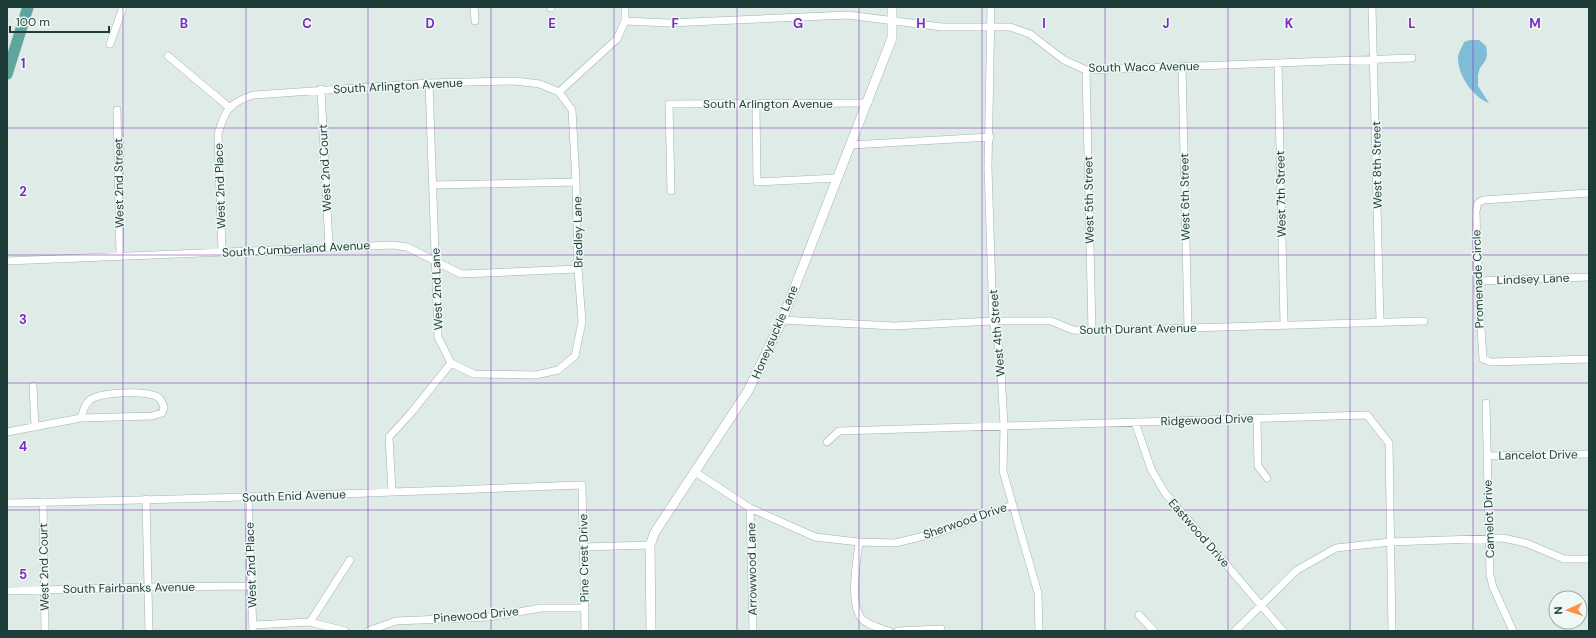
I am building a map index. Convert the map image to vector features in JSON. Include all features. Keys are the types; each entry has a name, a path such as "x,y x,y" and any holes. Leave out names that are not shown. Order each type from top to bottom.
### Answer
{"main road":[{"path":"7,74 28,7"}],"street":[{"path":"110,44 123,7"},
{"path":"474,7 475,21"},
{"path":"559,92 617,39 625,21 625,7"},
{"name":"Honeysuckle Lane","path":"652,631 650,545 655,532 748,392 782,320 850,145 868,103 892,38 892,7"},
{"name":"West 4th Street","path":"991,7 990,137 988,167 994,321 1000,354 1004,426 1003,470 1038,593 1039,631"},
{"name":"West 8th Street","path":"1372,7 1380,323"},
{"name":"South Waco Avenue","path":"625,21 669,23 848,15 942,27 1010,27 1030,34 1064,60 1086,70 1412,58"},
{"path":"168,56 230,108"},
{"name":"West 7th Street","path":"1278,63 1284,325"},
{"name":"West 6th Street","path":"1182,66 1188,328"},
{"name":"West 5th Street","path":"1086,70 1092,331"},
{"name":"South Arlington Avenue","path":"236,101 253,95 321,89 429,83 515,81 540,84 559,92"},
{"name":"West 2nd Lane","path":"429,83 438,338 451,363"},
{"name":"West 2nd Court","path":"321,89 329,247"},
{"name":"Bradley Lane","path":"451,363 474,374 536,375 558,370 575,356 582,322 578,268 576,182 572,110 559,92"},
{"name":"West 2nd Place","path":"222,252 218,134 223,116 236,101"},
{"name":"South Arlington Avenue","path":"671,190 669,104 868,103"},
{"path":"756,104 757,182 837,178"},
{"name":"West 2nd Street","path":"117,110 120,256"},
{"path":"850,145 990,137"},
{"path":"433,185 576,182"},
{"name":"Promenade Circle","path":"1589,193 1483,200 1478,203 1476,211 1482,359 1491,362 1589,359"},
{"name":"South Cumberland Avenue","path":"7,261 393,245 407,247 461,274 578,268"},
{"name":"Lindsey Lane","path":"1478,281 1589,277"},
{"name":"South Durant Avenue","path":"782,320 894,326 994,321 1051,321 1073,330 1092,331 1380,323 1424,320"},
{"path":"392,492 389,437 411,413 451,363"},
{"path":"33,386 35,427"},
{"path":"7,432 81,418 152,416 162,413 164,408 161,400 157,397 136,393 97,396 89,400 81,418"},
{"name":"Camelot Drive","path":"1486,403 1489,539 1492,587 1513,631"},
{"name":"Ridgewood Drive","path":"827,442 839,431 1367,415 1388,443 1392,631"},
{"path":"1257,419 1258,466 1267,478"},
{"name":"Eastwood Drive","path":"1135,422 1151,469 1165,493 1284,631"},
{"name":"Lancelot Drive","path":"1487,456 1589,454"},
{"name":"Sherwood Drive","path":"695,472 750,508 815,537 859,542 895,543 937,533 1013,505"},
{"name":"South Enid Avenue","path":"7,503 248,498 582,485"},
{"name":"Pine Crest Drive","path":"582,485 585,631"},
{"name":"West 2nd Place","path":"248,498 253,628"},
{"path":"146,499 149,631"},
{"name":"West 2nd Court","path":"43,502 45,631"},
{"name":"Arrowwood Lane","path":"750,508 753,631"},
{"path":"1235,631 1297,570 1336,548 1390,542 1514,539 1564,559 1589,559"},
{"path":"859,542 855,603 861,618 875,627 889,631"},
{"path":"584,547 650,545"},
{"path":"310,622 350,560"},
{"name":"South Fairbanks Avenue","path":"7,591 252,586"},
{"name":"Pinewood Drive","path":"368,631 396,621 489,617 541,608 585,608"},
{"path":"1139,615 1154,631"},
{"path":"253,628 310,622 345,631"},
{"path":"898,631 941,629"}],"water":[{"path":"1479,40 1486,46 1486,58 1478,75 1478,86 1489,103 1477,96 1472,91 1461,72 1458,58 1459,54 1464,42"}]}
